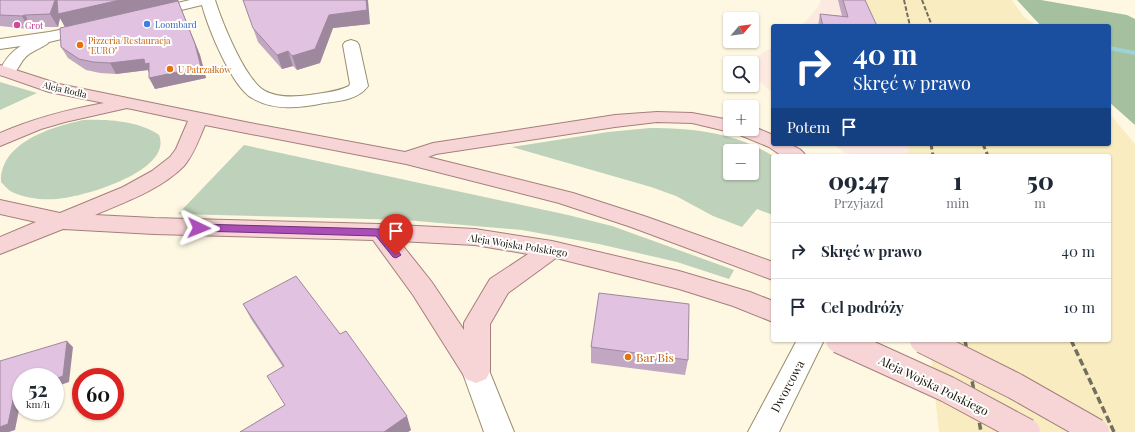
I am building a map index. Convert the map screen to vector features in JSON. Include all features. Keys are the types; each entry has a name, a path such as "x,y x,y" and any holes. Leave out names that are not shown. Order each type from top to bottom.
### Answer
{"main road":[{"name":"Aleja Rodła","path":"3,71 55,88 199,118"},
{"path":"3,139 34,125 61,117 131,103"},
{"path":"406,158 433,149 608,122 657,117 692,118 723,125"},
{"path":"0,246 130,192 159,176 177,161 185,150 199,118 406,158 565,198 640,222 768,269"},
{"path":"759,136 771,141"},
{"path":"780,146 793,154"},
{"name":"Aleja Wojska Polskiego","path":"0,208 63,221 154,226 379,232 475,237 552,249 679,280 741,299 771,311"},
{"path":"379,232 422,288 476,371"},
{"path":"476,371 477,323 499,286 552,249"},
{"name":"Aleja Wojska Polskiego","path":"844,342 947,389 1027,432"},
{"path":"927,342 1015,386 1096,432"}],"street":[{"path":"138,16 208,0 224,42 247,86 256,94 276,101 307,102 352,93 359,86 351,45"},
{"path":"0,44 49,37 100,25"},
{"path":"3,71 22,52 49,37"},
{"name":"Dworcowa","path":"763,432 810,342"},
{"path":"476,371 499,432"}],"shaded area":[{"path":"821,0 863,0 871,24 803,24 818,7"},
{"path":"858,0 1012,0 1024,17 1033,24 867,24"},
{"path":"771,48 771,91 759,81 758,56"},
{"path":"1111,115 1135,144 1135,432 939,432 929,342 1111,342 1111,154 909,154 908,146 1111,146"},
{"path":"836,146 916,146 917,154 854,154 845,153"}],"green space":[{"path":"1017,0 1041,0 1127,15 1135,19 1135,125 1111,104 1111,24 1039,24"},
{"path":"0,82 37,93 0,110"},
{"path":"83,120 122,122 151,130 159,135 160,148 153,159 141,170 108,186 76,196 58,199 31,198 12,192 1,182 3,168 9,156 18,147 43,132"},
{"path":"650,128 682,129 714,133 750,144 723,144 723,180 759,180 759,148 771,155 771,214 757,209 742,227 713,216 676,196 651,187 512,147 608,132"},
{"path":"244,145 568,215 612,226 734,270 729,279 677,262 599,244 522,230 405,220 178,214"}],"building":[{"path":"0,0 55,0 50,14 22,16 0,15"},
{"path":"57,0 120,0 58,14"},
{"path":"243,0 366,0 367,10 329,15 315,49 292,56 288,51 277,55 253,28"},
{"path":"843,0 865,0 876,24 822,24 820,14 848,17"},
{"path":"178,1 195,44 201,67 149,78 149,63 145,64 144,59 110,63 93,62 79,59 61,47 60,28"},
{"path":"296,276 340,334 346,331 407,416 384,432 240,432 285,405 267,376 284,366 243,304"},
{"path":"599,293 689,304 688,360 591,347"},
{"path":"67,341 64,368 12,368 12,405 8,424 0,427 0,361"}],"waterway":[{"path":"1111,48 1135,53"}],"railway":[{"path":"904,0 910,24"},
{"path":"922,0 931,24"},
{"path":"931,146 933,154"},
{"path":"984,146 987,154"},
{"path":"965,342 981,432"},
{"path":"1072,342 1114,432"}],"place":[{"name":"Loombard","path":"147,24"},
{"name":"Grot","path":"17,25"},
{"name":"Pizzeria/Restauracja \"EURO\"","path":"80,45"},
{"name":"U Patrzałków","path":"170,69"},
{"name":"Bar Bis","path":"628,357"}],"route":[{"path":"199,228 379,232 396,255"}]}
